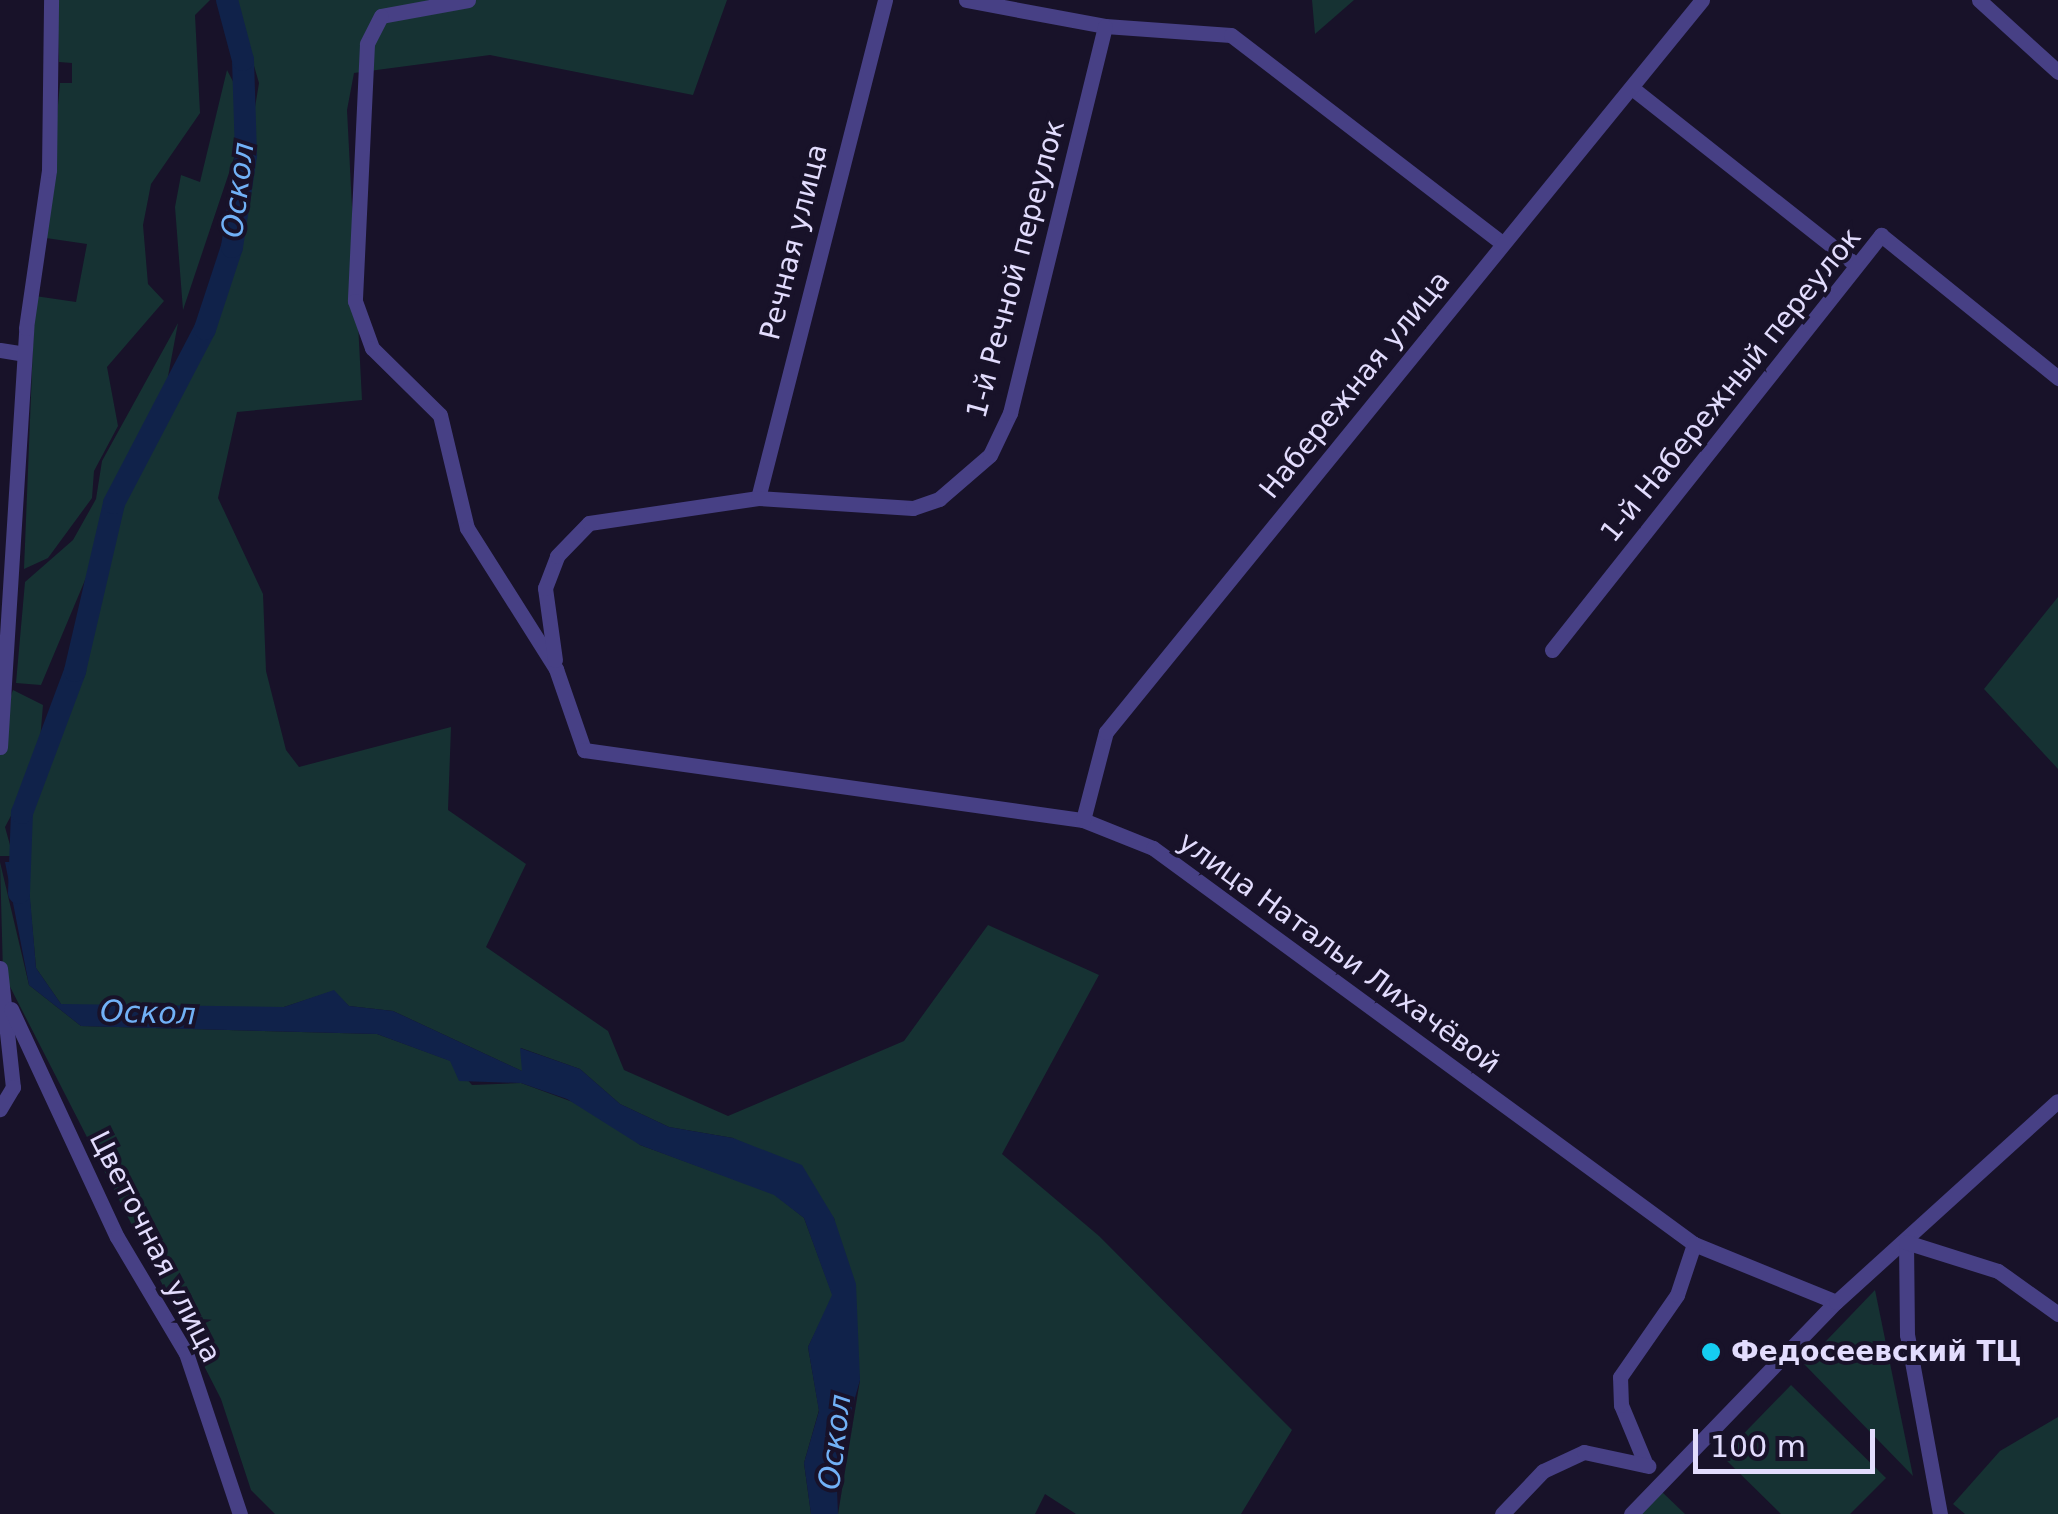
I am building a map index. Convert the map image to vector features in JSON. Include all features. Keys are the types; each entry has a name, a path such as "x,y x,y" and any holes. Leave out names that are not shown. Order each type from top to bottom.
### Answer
{"street":[{"path":"0,748 24,354 49,170 52,0"},
{"path":"468,0 381,16 360,98 356,301 372,348 440,415 467,528 556,669"},
{"name":"Речная улица","path":"758,498 884,0"},
{"path":"966,0 1104,26 1231,35 1502,242"},
{"name":"Набережная улица","path":"1083,820 1106,732 1702,0"},
{"path":"1980,0 2058,72"},
{"name":"1-й Речной переулок","path":"556,669 545,588 558,556 590,522 758,498 913,508 939,500 990,455 1010,412 1104,26"},
{"path":"1632,88 1856,265"},
{"name":"1-й Набережный переулок","path":"1552,650 1882,236 2058,378"},
{"path":"0,350 24,354"},
{"name":"улица Натальи Лихачёвой","path":"556,669 584,750 1083,820 1153,848 1694,1244 1836,1302"},
{"path":"0,968 12,1009 13,1087 0,1109"},
{"name":"Цветочная улица","path":"12,1009 117,1237 186,1354 240,1514"},
{"path":"13,1087 43,1077"},
{"path":"1631,1514 1668,1470 1836,1302 2058,1101"},
{"path":"1906,1242 1998,1271 2058,1314"},
{"path":"1906,1242 1906,1334 1940,1514"},
{"path":"1646,1465 1621,1405 1620,1377 1678,1295 1694,1244"},
{"path":"1502,1514 1543,1471 1584,1452 1668,1470"}],"green space":[{"path":"57,0 210,0 195,15 200,113 151,184 143,225 148,284 164,301 107,367 118,426 94,471 92,498 48,558 24,569 35,296 76,302 87,244 46,238 60,83 72,83 72,63 59,62"},
{"path":"235,0 727,0 693,95 490,55 354,73 347,110 362,400 237,412 218,498 263,594 266,671 286,750 299,767 451,727 448,810 526,864 486,947 608,1031 624,1070 728,1116 904,1041 988,925 1099,975 1002,1154 1099,1236 1292,1430 1241,1514 1076,1514 1045,1494 1035,1514 838,1514 860,1380 834,1218 733,1138 669,1127 620,1104 580,1069 521,1048 524,1072 393,1011 349,1006 333,991 284,1007 85,1010 61,1004 36,968 22,813 75,671 114,503 205,329 232,247 259,83"},
{"path":"1312,0 1354,0 1315,34"},
{"path":"227,70 238,91 237,149 183,310 175,207 181,175 200,182"},
{"path":"178,323 166,387 41,685 16,683 25,582 73,540 96,499 102,461"},
{"path":"2058,597 2058,769 1984,689"},
{"path":"13,690 43,705 38,765 5,827 13,856 0,856 0,726"},
{"path":"0,862 29,985 81,1026 377,1034 451,1061 472,1085 521,1083 600,1112 640,1145 774,1194 804,1218 833,1296 808,1347 819,1410 804,1463 811,1514 275,1514 251,1490 221,1399 3,973"},
{"path":"1875,1290 1913,1476 1804,1364"},
{"path":"1791,1385 1886,1478 1850,1514 1781,1514 1722,1456"},
{"path":"2058,1417 2058,1514 1965,1514 1953,1504 2000,1451"},
{"path":"1660,1490 1685,1514 1639,1514"}],"water":[{"path":"5,862 27,862 36,968 61,1004 284,1007 334,990 349,1006 393,1011 522,1071 520,1048 580,1069 620,1104 669,1127 733,1138 802,1165 834,1218 856,1284 860,1380 836,1465 838,1514 811,1514 804,1463 819,1411 808,1347 832,1295 804,1218 774,1195 640,1145 567,1099 521,1083 459,1081 450,1061 377,1034 81,1026 29,985"}],"waterway":[{"name":"Оскол","path":"19,893 22,813 75,671 114,503 205,329 232,247 246,155 243,60 227,0"}],"place":[{"name":"Федосеевский ТЦ","path":"1711,1352"}]}
